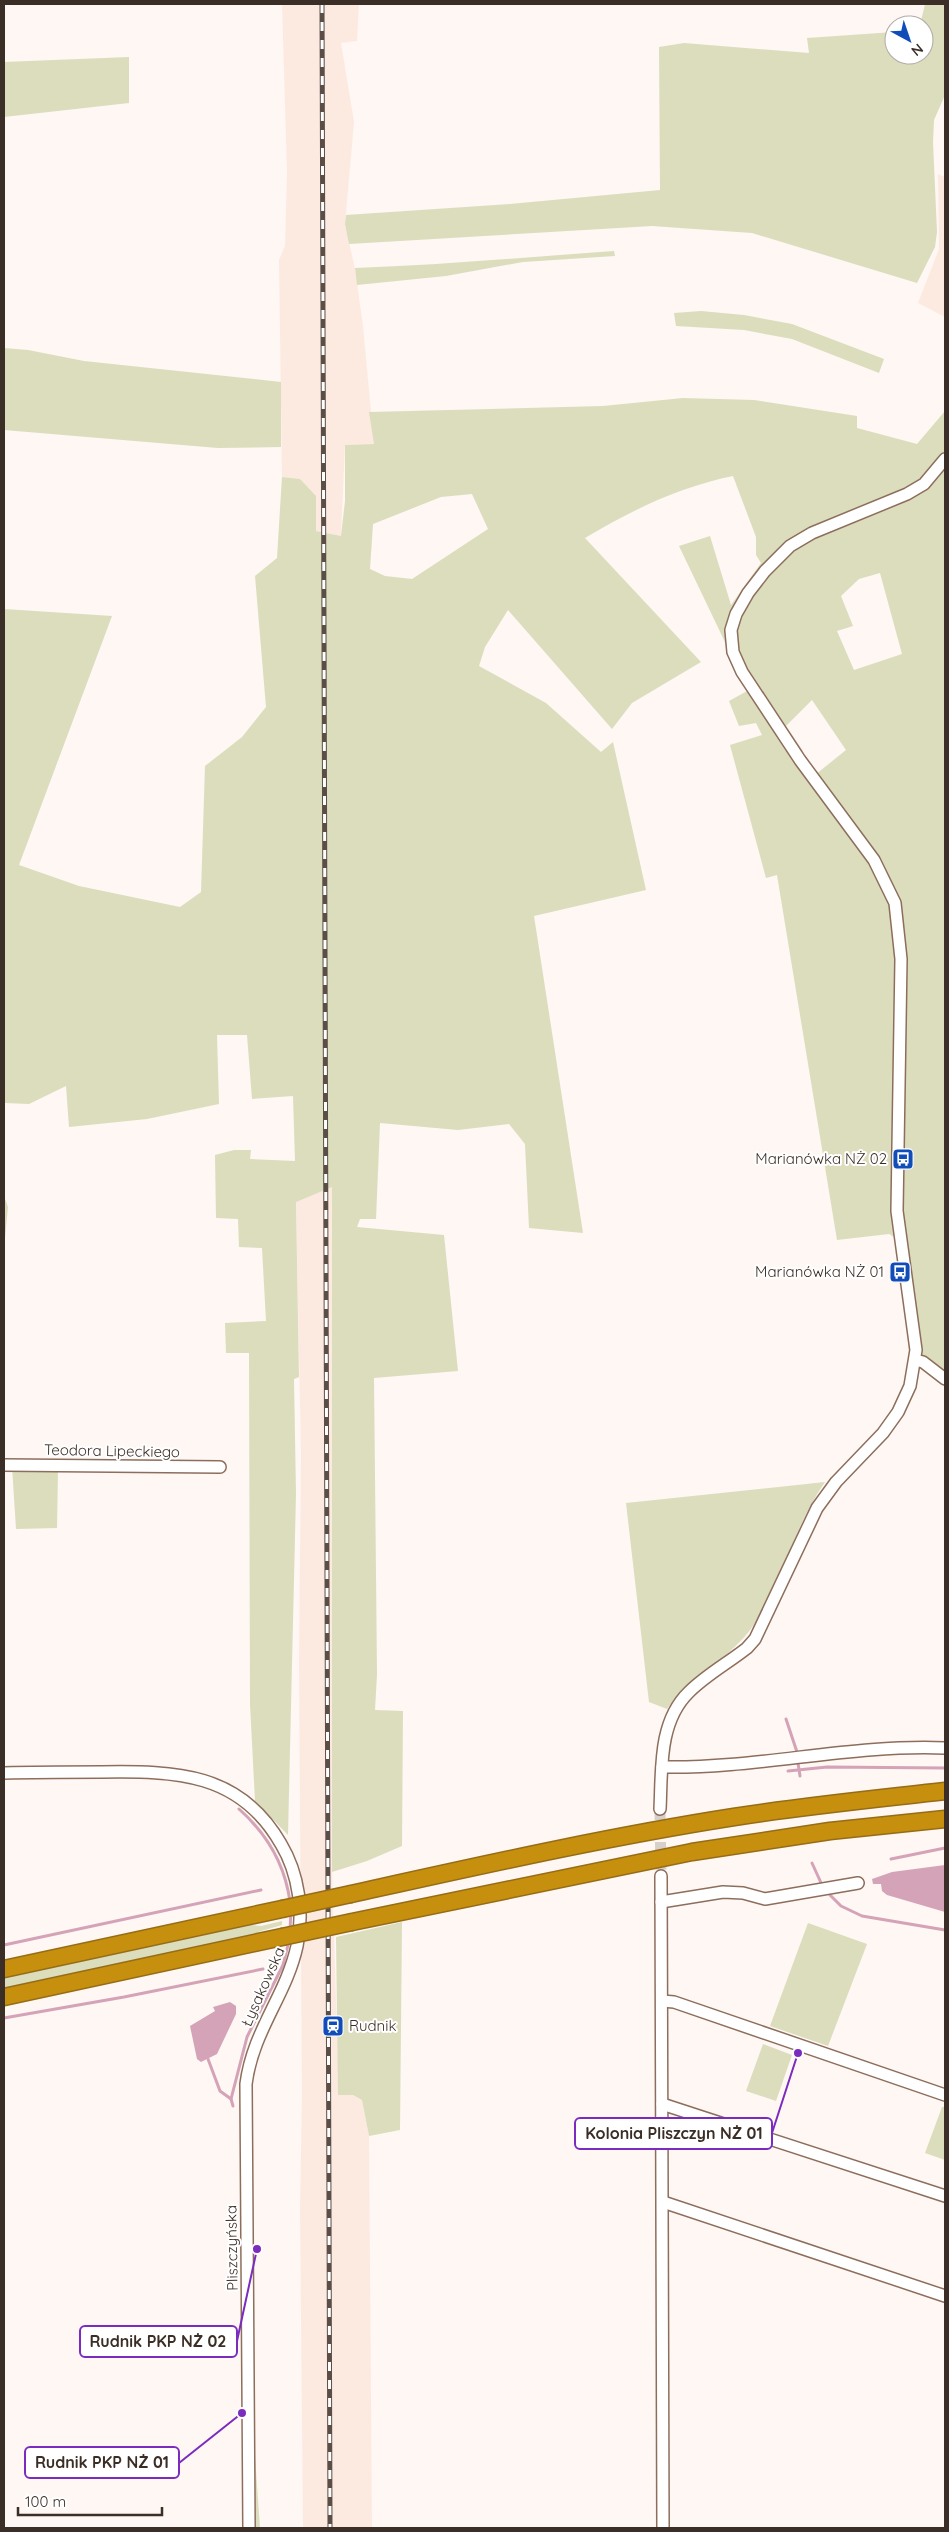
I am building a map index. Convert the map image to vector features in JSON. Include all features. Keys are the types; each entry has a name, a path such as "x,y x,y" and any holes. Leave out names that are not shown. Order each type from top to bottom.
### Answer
{"highway":[{"path":"4,1969 482,1865 686,1825 820,1805 945,1792"},
{"path":"4,1997 352,1922 692,1852 830,1831 945,1819"}],"street":[{"path":"660,1810 662,1768 667,1730 679,1704 693,1688 743,1651 755,1639 817,1508 836,1482 883,1433 898,1412 910,1386 915,1360 915,1329 898,1211 901,959 895,903 874,860 800,760 742,672 734,652 731,635 734,619 748,593 764,571 790,546 812,533 907,494 924,484 945,459"},
{"path":"915,1360 923,1362 945,1379"},
{"name":"Teodora Lipeckiego","path":"4,1465 220,1467"},
{"path":"662,1768 708,1766 894,1748 945,1748"},
{"name":"Łysakowska","path":"4,1773 154,1772 186,1775 205,1780 234,1795 257,1813 272,1829 285,1850 295,1876 300,1927 291,1966 253,2051 246,2084 244,2118"},
{"path":"661,1876 663,2528"},
{"path":"662,1902 723,1892 743,1893 765,1899 858,1883"},
{"path":"662,2001 674,2002 945,2095"},
{"path":"662,2104 945,2196"},
{"name":"Pliszczyńska","path":"244,2118 249,2528"},
{"path":"663,2202 945,2296"}],"shaded area":[{"path":"282,4 359,4 357,41 341,43 354,122 345,224 355,269 363,326 374,444 345,445 341,536 316,531 300,479 282,477 279,260 285,246 287,172"},
{"path":"938,174 945,177 945,317 918,303 939,249"},
{"path":"332,1186 332,1872 339,2095 353,2095 362,2100 369,2136 372,2528 303,2528 300,2210 302,2094 299,1663 301,1455 296,1201"},
{"path":"945,1865 945,1912 887,1895 882,1891 881,1884 873,1884 872,1879 892,1872"},
{"path":"230,2002 236,2006 236,2014 217,2054 201,2062 197,2059 190,2026 215,2011 213,2007"}],"green space":[{"path":"925,4 945,4 945,95 934,120 933,142 937,232 935,247 917,283 752,233 652,226 349,244 345,224 346,215 510,204 660,190 659,47 684,43 809,53 807,38 884,33 884,65 934,65 934,15 922,15"},
{"path":"129,57 129,103 4,117 4,62"},
{"path":"614,251 615,256 523,262 446,276 357,285 355,268 452,263"},
{"path":"701,311 744,315 792,324 884,359 879,373 792,339 744,330 676,326 674,313"},
{"path":"4,348 28,350 84,361 281,382 281,447 218,448 4,430"},
{"path":"683,398 754,400 857,416 857,428 917,444 945,411 945,1384 910,1359 896,1238 889,1234 837,1240 777,875 766,878 730,745 762,735 756,723 739,726 729,701 749,690 732,664 724,640 679,546 710,536 731,605 761,563 756,555 756,537 733,476 675,493 620,518 585,538 701,662 632,703 612,729 508,610 485,647 479,666 546,703 601,752 613,742 646,890 534,916 583,1233 529,1228 525,1144 509,1124 458,1130 380,1123 376,1219 360,1219 357,1227 444,1235 458,1371 374,1378 377,1674 375,1710 403,1711 402,1846 367,1861 332,1872 332,1187 296,1202 299,1377 294,1379 296,1494 288,1835 255,1801 250,1704 249,1353 226,1353 225,1323 266,1321 262,1248 239,1247 238,1219 216,1218 215,1155 234,1150 251,1150 250,1159 295,1161 293,1096 252,1099 247,1035 217,1035 219,1104 147,1119 69,1127 66,1086 29,1104 5,1103 4,609 112,616 19,865 79,886 180,907 201,892 205,766 242,737 266,707 255,576 277,558 282,477 300,479 316,496 316,531 341,536 345,501 345,445 374,444 369,412 603,406","holes":["472,494 488,529 412,579 385,576 370,569 373,524 441,497","880,573 902,654 854,670 837,631 853,626 841,596 859,579","812,700 846,750 810,779 796,758 803,751 786,726"]},
{"path":"4,1196 8,1207 4,1248"},
{"path":"12,1466 58,1470 57,1528 16,1529"},
{"path":"825,1482 805,1517 773,1591 744,1638 687,1687 667,1709 649,1702 626,1503"},
{"path":"282,1921 282,1925 246,1938 4,1991 4,1975 242,1924 261,1926"},
{"path":"402,1922 400,2130 369,2136 362,2100 353,2095 338,2095 336,1937"},
{"path":"808,1923 867,1944 828,2046 770,2026"},
{"path":"763,2044 792,2055 776,2101 746,2091"},
{"path":"942,2107 945,2107 945,2160 925,2153"},
{"path":"251,2442 254,2442 260,2528 251,2528"}],"waterway":[{"path":"786,1719 797,1752"},
{"path":"798,1763 800,1776"},
{"path":"788,1771 827,1767 945,1768"},
{"path":"239,1809 258,1829 273,1851 284,1875 290,1902"},
{"path":"891,1859 945,1848"},
{"path":"812,1863 822,1885"},
{"path":"4,1945 261,1890"},
{"path":"830,1895 841,1906 862,1916 945,1930"},
{"path":"290,1930 291,1911"},
{"path":"231,2099 247,2037 283,1965 289,1941"},
{"path":"4,2018 124,1997 263,1969"},
{"path":"208,2059 220,2091 231,2099 233,2106"}],"tunnel":[{"path":"660,1809 661,1876"}],"railway":[{"path":"322,4 330,2528"}],"place":[{"name":"Marianówka NŻ 02","path":"903,1159"},
{"name":"Marianówka NŻ 01","path":"900,1272"},
{"name":"Rudnik","path":"333,2026"},
{"name":"Kolonia Pliszczyn NŻ 01","path":"798,2053"},
{"name":"Rudnik PKP NŻ 02","path":"257,2249"},
{"name":"Rudnik PKP NŻ 01","path":"242,2413"}]}
